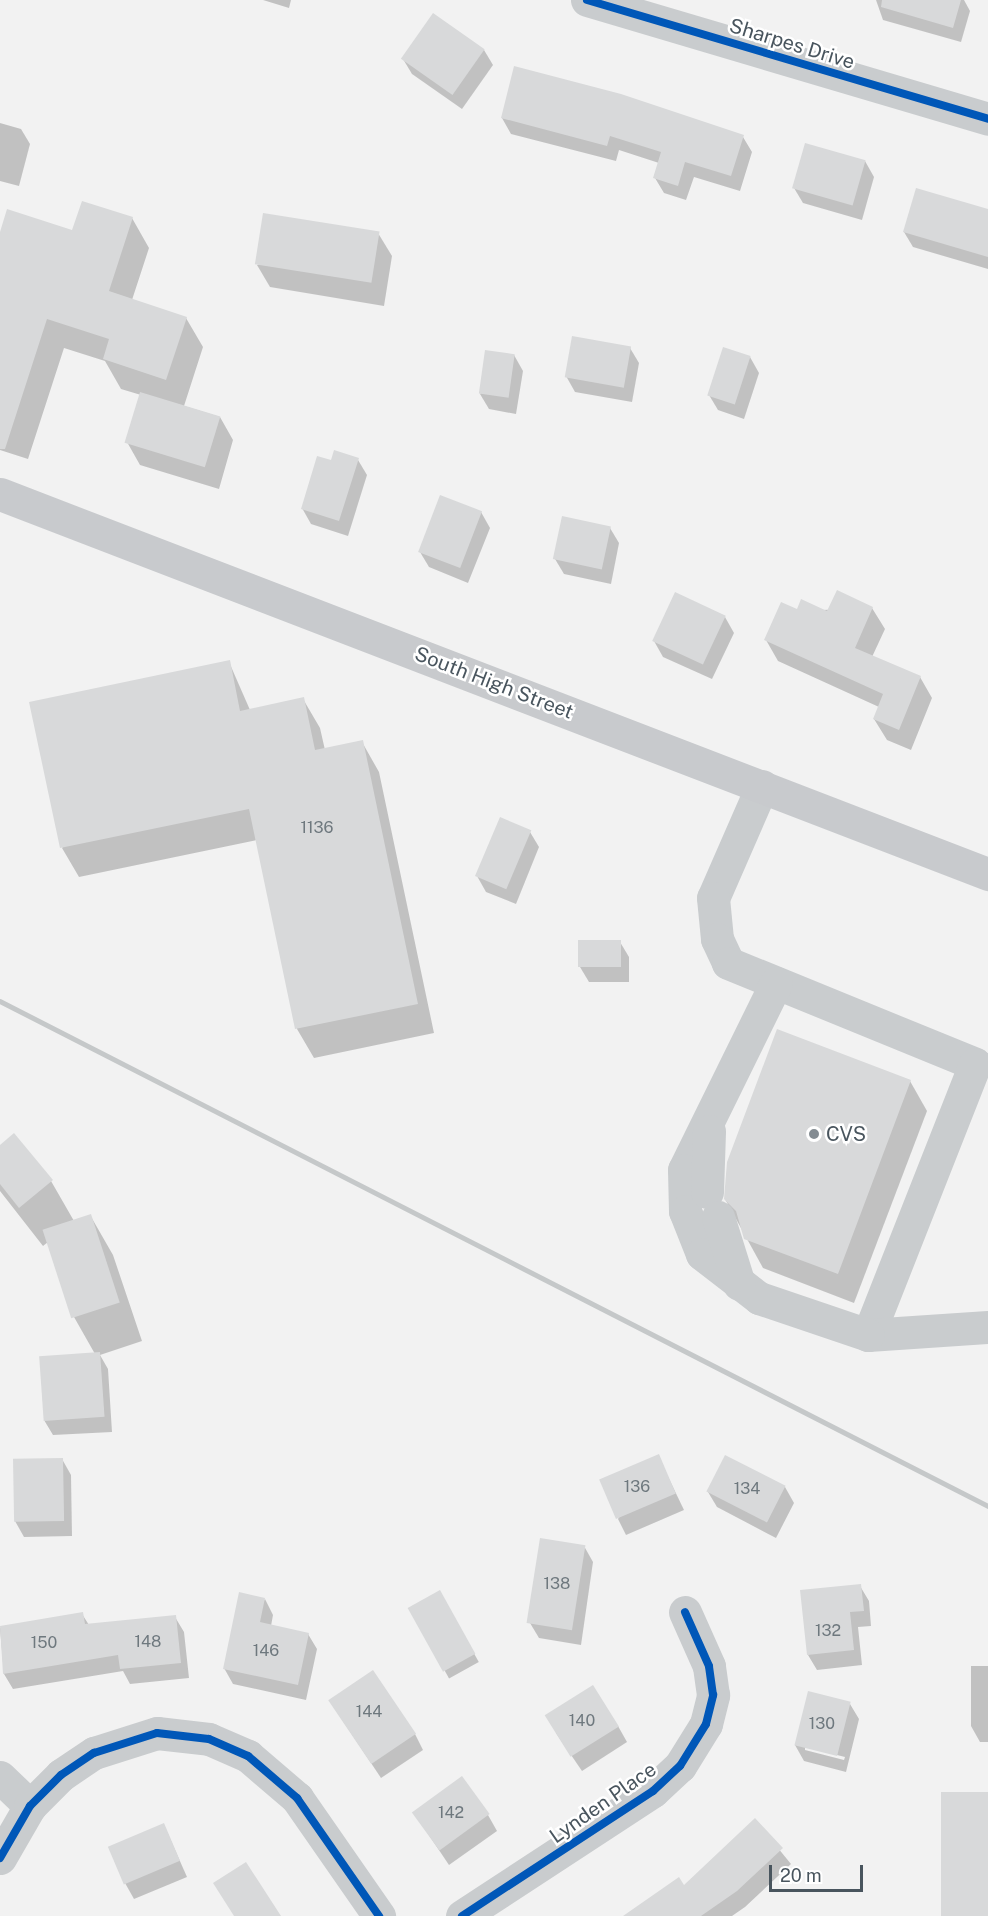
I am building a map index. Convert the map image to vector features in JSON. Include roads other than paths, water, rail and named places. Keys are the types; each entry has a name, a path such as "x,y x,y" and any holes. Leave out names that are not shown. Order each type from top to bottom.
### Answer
{"main road":[{"name":"South High Street","path":"0,494 988,874"}],"street":[{"name":"Sharpes Drive","path":"586,0 988,119"},
{"path":"762,786 713,898 717,939 728,963 975,1064 868,1335"},
{"path":"776,982 709,1126 684,1170 685,1211 702,1254 759,1298 868,1335 988,1327"},
{"path":"709,1126 712,1205 739,1284"},
{"name":"Lynden Place","path":"462,1916 653,1791 680,1766 706,1724 713,1695 709,1666 685,1612"},
{"path":"0,1858 30,1806 61,1775 121,1741 157,1734 209,1739 248,1756 297,1798 379,1916"},
{"path":"0,1777 30,1806"}],"railway":[{"path":"0,1001 988,1506"}],"place":[{"name":"CVS","path":"814,1134"}]}
